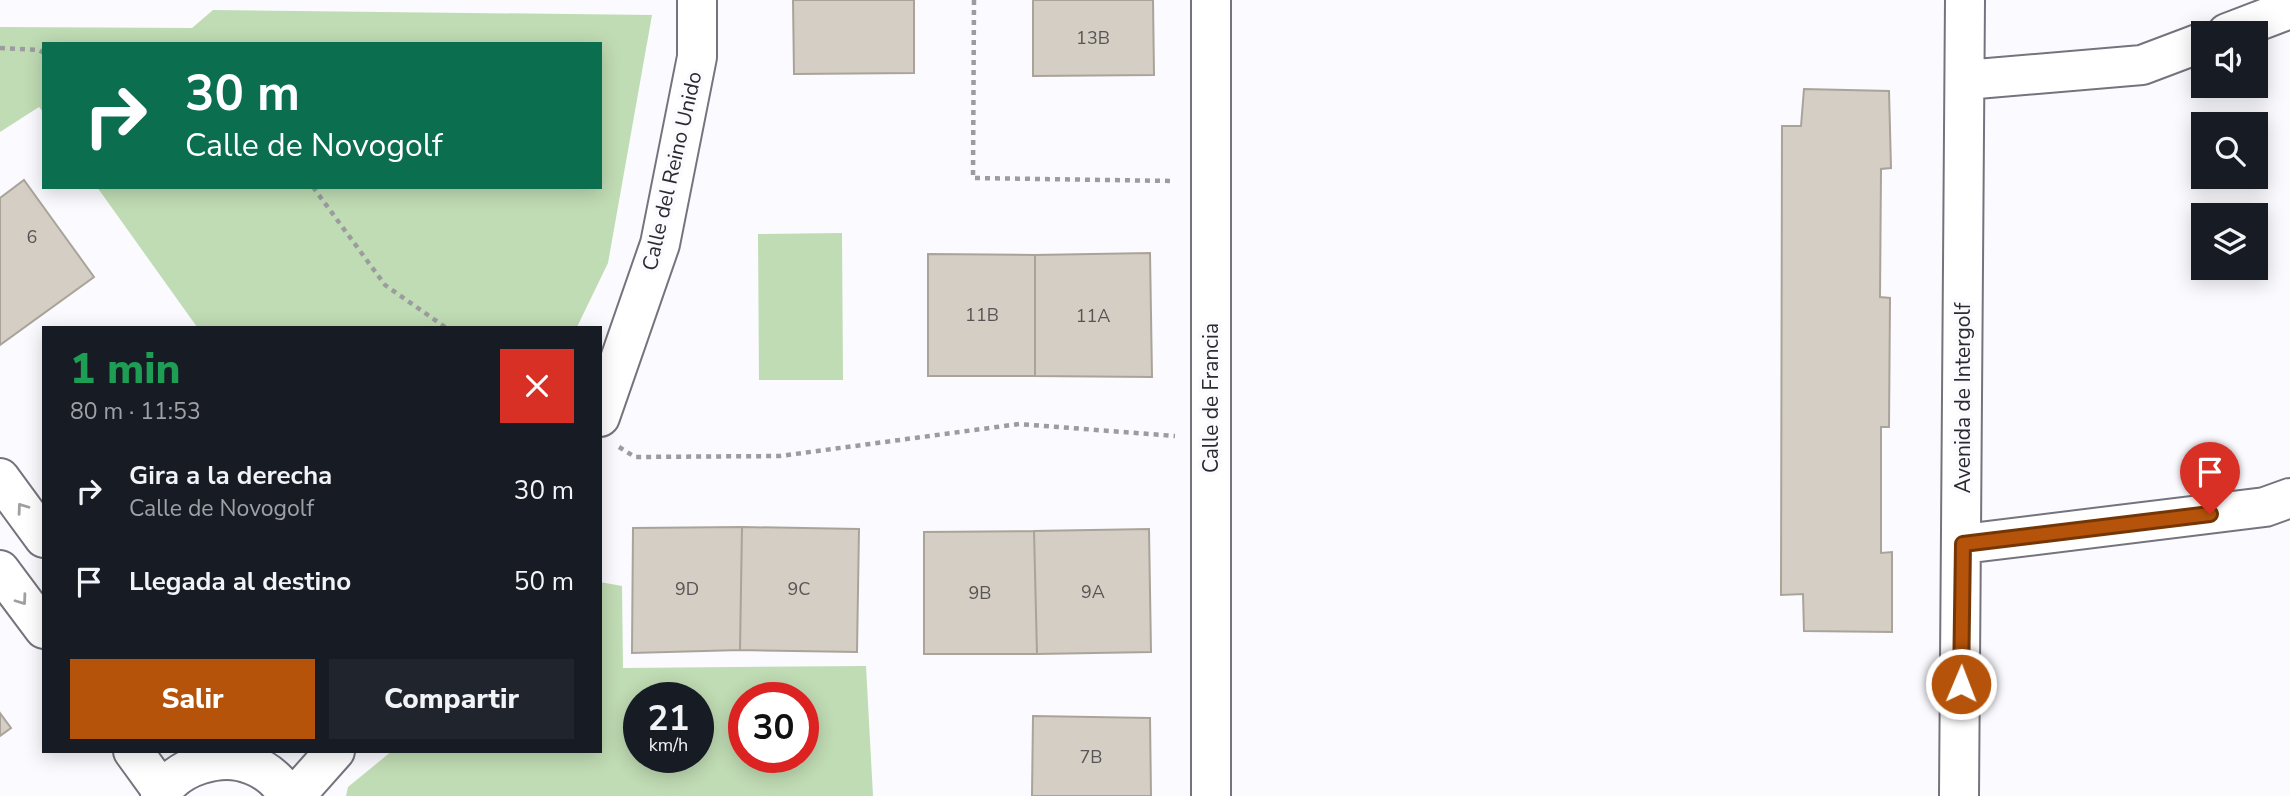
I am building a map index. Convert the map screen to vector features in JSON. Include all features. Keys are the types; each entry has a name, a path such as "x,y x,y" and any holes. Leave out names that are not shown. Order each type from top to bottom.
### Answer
{"street":[{"name":"Calle del Reino Unido","path":"606,430 660,244 697,57 697,0"},
{"name":"Calle de Francia","path":"1211,0 1211,796"},
{"name":"Avenida de Intergolf","path":"1959,796 1963,544 1965,0"},
{"path":"2258,21 2290,9"},
{"path":"1965,80 2142,65 2191,47"},
{"path":"0,478 42,535"},
{"path":"1963,544 2265,507 2290,498"},
{"path":"0,570 42,626"},
{"path":"134,753 161,793 204,756 252,764 275,778 293,796 333,753"}],"path":[{"path":"974,0 973,178 1211,181"},
{"path":"0,48 42,52"},
{"path":"314,189 385,285 444,326"},
{"path":"606,430 635,457 780,456 1019,424 1211,439"}],"green space":[{"path":"213,10 652,15 608,263 577,326 196,326 98,189 602,189 602,42 42,42 42,111 39,107 0,132 0,27 192,28"},
{"path":"842,233 843,380 759,380 758,234"},
{"path":"602,582 622,586 623,668 866,666 873,796 346,796 348,787 390,753 602,753"}],"building":[{"path":"793,0 914,0 914,73 794,74"},
{"path":"1033,0 1153,0 1154,75 1033,76"},
{"path":"1804,89 1889,91 1891,168 1881,169 1880,297 1890,298 1889,427 1881,427 1881,553 1892,552 1892,632 1804,631 1803,594 1781,595 1782,126 1801,126"},
{"path":"24,180 94,277 0,345 0,198"},
{"path":"1150,253 1152,377 1035,376 1035,255"},
{"path":"928,254 1035,255 1035,376 928,376"},
{"path":"742,527 859,529 857,652 740,650"},
{"path":"742,527 740,650 632,653 633,528"},
{"path":"1149,529 1151,652 1037,654 1034,531"},
{"path":"1034,531 1037,654 924,654 924,532"},
{"path":"0,713 11,728 0,736"},
{"path":"1033,716 1150,718 1151,796 1032,796"}],"route":[{"path":"1961,684 1963,544 2210,514"}]}
